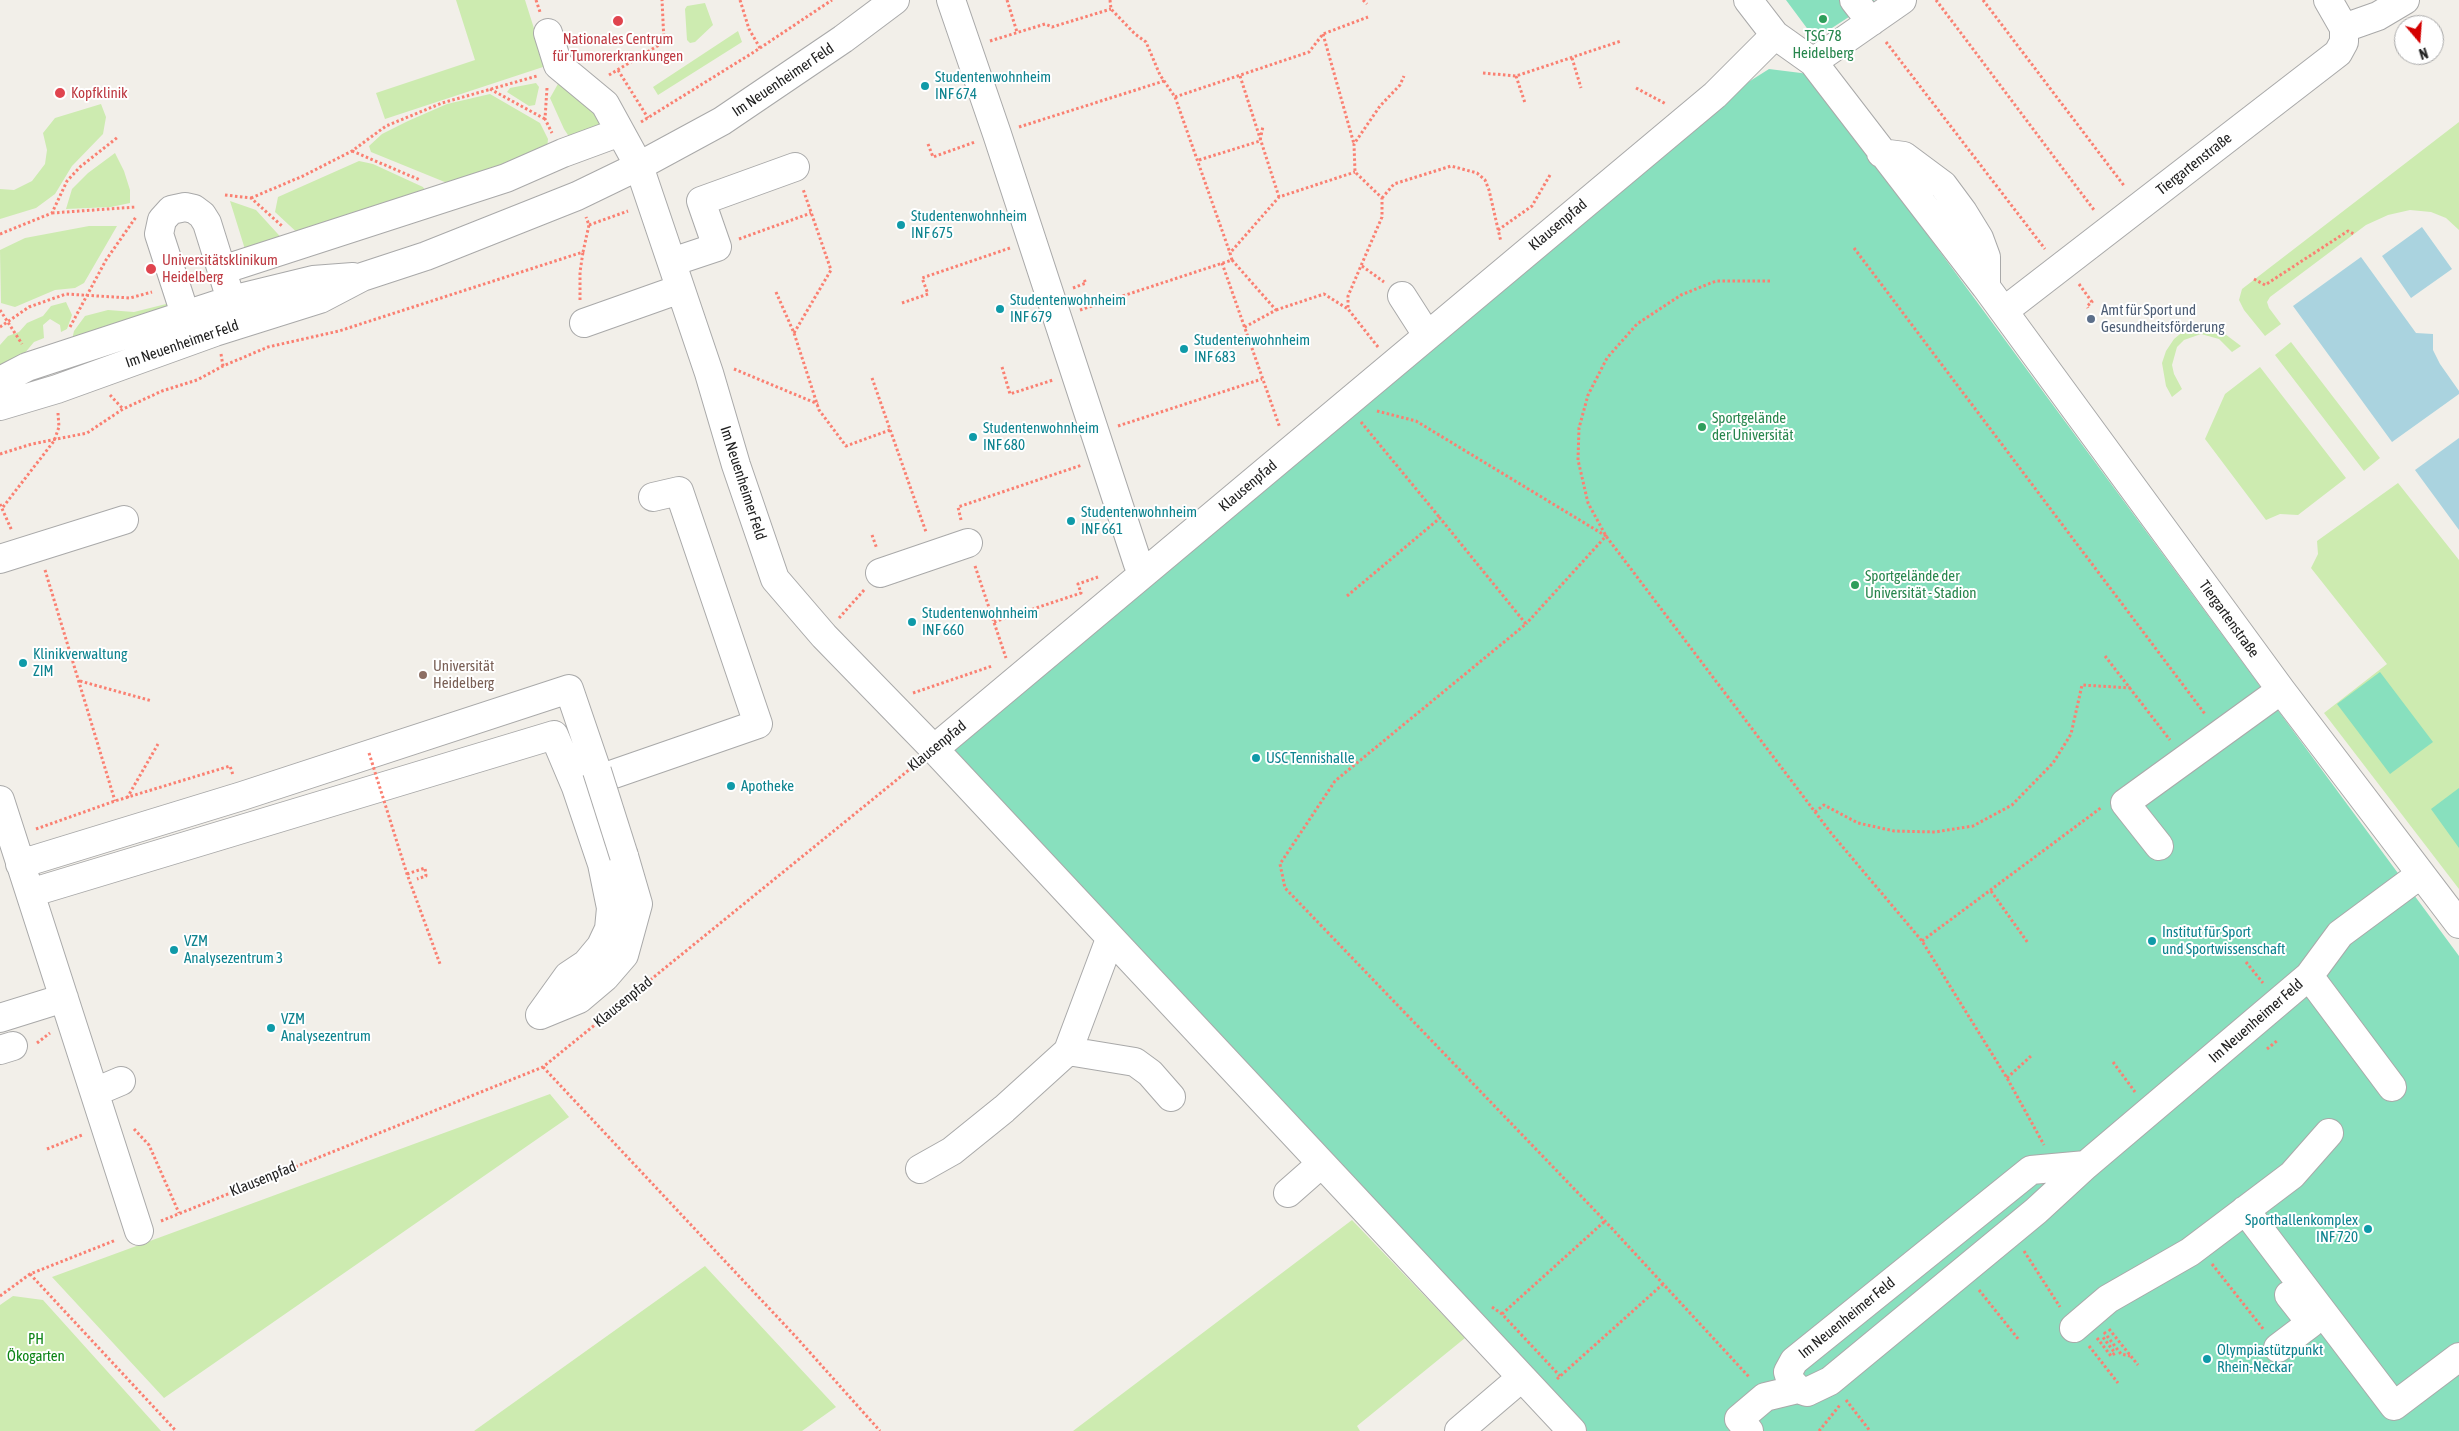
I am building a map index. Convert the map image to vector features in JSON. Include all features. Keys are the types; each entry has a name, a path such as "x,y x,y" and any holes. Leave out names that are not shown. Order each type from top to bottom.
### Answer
{"street":[{"name":"Im Neuenheimer Feld","path":"0,406 57,389 234,312 313,280 362,277 426,256 577,196 639,166 722,120 843,39 895,0"},
{"path":"951,0 1138,564 1145,572"},
{"name":"Tiergartenstraße","path":"1748,0 1775,35 1813,62 2004,311 2281,690 2459,924"},
{"path":"1854,0 1871,22"},
{"path":"1813,62 1902,0"},
{"path":"2328,0 2344,35 2405,0"},
{"path":"548,33 558,64 585,89 605,104 639,166"},
{"name":"Klausenpfad","path":"934,749 1012,671 1145,572 1289,452 1427,334 1715,95 1775,35"},
{"name":"Tiergartenstraße","path":"2004,311 2108,228 2323,66 2338,53 2344,35"},
{"path":"222,270 506,178 563,153 620,132"},
{"name":"Im Neuenheimer Feld","path":"639,166 709,373 736,465 775,579 824,636 934,749 1572,1431"},
{"path":"672,262 717,247 701,201 795,167"},
{"path":"184,314 159,229 164,216 175,208 189,207 202,215 206,223 234,312"},
{"path":"584,323 680,289"},
{"path":"1402,296 1427,334"},
{"name":"Im Neuenheimer Feld","path":"0,380 27,367 184,314 234,312"},
{"path":"586,779 758,724 679,491 653,497"},
{"path":"0,560 124,520"},
{"path":"879,563 968,543"},
{"path":"20,864 242,796 369,753 568,690 586,779 611,908 609,929 601,946 586,964 568,976 540,1015 579,999 605,977 624,956 638,904 624,856 586,779 554,734 30,893"},
{"path":"2159,846 2125,803 2281,690"},
{"path":"0,800 30,893 77,1020 95,1092 139,1231"},
{"name":"Im Neuenheimer Feld","path":"2086,1165 2031,1170 1794,1361 1788,1372 1792,1382 1798,1389 1807,1392 1830,1381 1962,1270 2036,1211 2086,1165 2310,976 2340,934 2421,874"},
{"path":"920,1169 952,1151 1004,1109 1068,1051 1110,939"},
{"path":"2310,976 2392,1087"},
{"path":"2,1011 77,1020"},
{"path":"1068,1051 1135,1062 1150,1073 1171,1097"},
{"path":"95,1092 121,1081"},
{"path":"2091,1329 2108,1299 2198,1246 2292,1175 2329,1133"},
{"path":"1288,1192 1321,1164"},
{"path":"2239,1215 2310,1324 2278,1348"},
{"path":"2239,1215 2394,1406 2459,1357"},
{"path":"1459,1431 1530,1386"},
{"path":"1748,1431 1740,1419 1765,1397 1798,1389"}],"path":[{"path":"585,89 664,42 662,0"},
{"path":"740,0 749,29 760,48"},
{"path":"620,132 648,118 760,48 832,0"},
{"path":"1007,0 1017,32 1045,24 1052,27 1111,9"},
{"path":"1110,0 1111,9 1135,34 1146,42 1164,81 1175,97 1199,160 1232,260 1276,310"},
{"path":"1363,0 1366,4"},
{"path":"1936,0 2108,228"},
{"path":"1983,0 2139,206"},
{"path":"1175,97 1308,52 1323,34 1368,16"},
{"path":"1871,22 2059,268"},
{"path":"1323,34 1354,144 1355,172 1382,198"},
{"path":"1483,73 1516,76 1621,41"},
{"path":"1572,58 1581,88"},
{"path":"225,194 251,198 302,176 352,151 386,126 442,103 549,73 558,64"},
{"path":"618,70 648,118"},
{"path":"1240,76 1279,197"},
{"path":"1354,144 1380,106 1400,85 1404,76"},
{"path":"1516,76 1525,103"},
{"path":"928,144 933,157 997,134 1164,81"},
{"path":"1636,88 1679,111 1685,120"},
{"path":"490,89 544,119"},
{"path":"1260,140 1263,126"},
{"path":"52,213 60,194 74,174 118,137"},
{"path":"1199,160 1260,140"},
{"path":"352,151 453,195"},
{"path":"1348,309 1348,296 1382,217 1382,198 1394,184 1452,166 1477,173 1485,180 1493,203 1498,231 1508,267"},
{"path":"794,333 831,270 795,167"},
{"path":"1230,253 1279,197 1355,172"},
{"path":"1498,231 1532,206 1550,175"},
{"path":"577,196 589,225 583,252 579,294 584,323"},
{"path":"251,198 301,244"},
{"path":"0,233 52,213 136,207"},
{"path":"717,247 812,213"},
{"path":"67,332 106,260 138,215"},
{"path":"2254,279 2265,285 2348,231 2354,234"},
{"path":"902,303 928,294 922,278 1032,241"},
{"path":"1854,248 2221,735"},
{"path":"0,454 32,444 86,433 123,409 162,391 197,380 223,366 268,347 339,331 583,252"},
{"path":"1057,318 1232,260"},
{"path":"1222,263 1243,328 1289,452"},
{"path":"1070,288 1086,283 1083,278"},
{"path":"1770,281 1716,281 1681,294 1637,324 1607,358 1588,396 1579,428 1578,460 1588,503 1606,536 1815,812 1922,941 2007,1078 2057,1169"},
{"path":"0,327 29,307 66,294 130,298 175,285"},
{"path":"776,292 794,333 819,404 819,410 846,446 890,430"},
{"path":"1243,328 1276,310 1324,294 1348,309 1393,365"},
{"path":"0,310 24,348"},
{"path":"1002,367 1010,394 1075,373"},
{"path":"709,373 733,369 819,404"},
{"path":"872,378 928,536 923,537"},
{"path":"888,702 1012,671 994,622 958,507 1262,379"},
{"path":"1348,402 1416,421 1606,536"},
{"path":"1348,402 1366,428 1526,624"},
{"path":"3,507 54,441"},
{"path":"1347,596 1440,518"},
{"path":"872,535 879,563"},
{"path":"1606,536 1526,624 1335,781 1280,864 1285,888 1605,1221 1757,1385 1765,1397"},
{"path":"38,548 115,801"},
{"path":"994,622 1081,593 1078,584 1104,576"},
{"path":"2106,656 2186,760"},
{"path":"79,681 152,700"},
{"path":"1815,812 1824,805 1858,823 1894,832 1935,832 1973,826 2012,805 2053,763 2071,734 2082,685 2131,688"},
{"path":"127,798 158,744"},
{"name":"Klausenpfad","path":"0,1296 30,1274 543,1067 934,749"},
{"path":"369,753 407,874 440,964"},
{"path":"33,830 115,801 230,766 242,796"},
{"path":"1922,941 2103,806 2125,803"},
{"path":"407,874 425,868 426,876 417,879"},
{"path":"1991,891 2028,943"},
{"path":"15,1047 77,1020"},
{"path":"2267,1049 2278,1040"},
{"path":"2007,1078 2031,1056"},
{"path":"2113,1062 2151,1112"},
{"path":"543,1067 797,1338 880,1431"},
{"path":"47,1149 106,1125"},
{"path":"1502,1314 1605,1221"},
{"path":"2198,1246 2278,1348"},
{"path":"1962,1270 2019,1340"},
{"path":"30,1274 176,1431"},
{"path":"1530,1386 1560,1376 1663,1284"},
{"path":"1489,1306 1502,1314 1560,1376"},
{"path":"2091,1329 2121,1354 2130,1356"},
{"path":"2091,1329 2115,1353 2110,1356"},
{"path":"2120,1344 2138,1365"},
{"path":"1830,1381 1870,1431"}],"green space":[{"path":"456,0 525,0 544,60 543,67 385,119 376,93 475,60"},
{"name":"TSG 78 Heidelberg","path":"1786,0 1875,0 1815,39"},
{"path":"705,3 713,25 695,42 690,43 687,40 685,9 687,6"},
{"path":"738,31 742,42 658,95 653,87"},
{"name":"Sportgelände der Universität","path":"1769,69 1809,74 2459,956 2459,1431 1567,1431 948,754 1720,100"},
{"path":"563,75 602,124 583,135 570,138 550,98"},
{"path":"536,83 539,87 535,105 529,106 507,92 510,88"},
{"path":"490,94 540,123 548,139 547,149 457,187 371,152 369,146 382,134 408,121 447,104"},
{"path":"101,104 106,117 103,134 72,166 55,194 36,208 0,219 0,189 14,190 32,181 45,164 47,150 43,133 55,118"},
{"path":"2459,122 2459,230 2446,218 2431,212 2410,210 2388,215 2366,225 2270,297 2267,302 2269,308 2281,324 2265,336 2244,310 2239,300 2242,289"},
{"path":"115,153 124,171 130,190 130,203 111,207 66,209 72,189 88,173"},
{"path":"359,161 373,164 423,187 428,195 303,238 275,212 278,197"},
{"path":"230,201 256,210 287,244 248,259"},
{"path":"89,226 117,226 84,283 75,288 55,290 15,307 1,303 0,250 25,238"},
{"path":"66,302 72,315 67,329 61,332 60,325 50,319 43,325 44,338 34,342 24,354 0,369 0,345 8,336 19,332 27,323 43,316 51,306"},
{"path":"170,303 172,308 72,340 74,331 85,316 108,310 134,312"},
{"path":"2198,325 2221,331 2241,346 2232,352 2219,339 2201,334 2184,340 2177,347 2172,365 2174,374 2182,389 2172,397 2166,386 2162,363 2166,351 2174,339 2185,330"},
{"path":"2291,342 2380,458 2364,471 2275,355"},
{"path":"2260,367 2346,478 2298,515 2280,514 2266,520 2205,439 2225,394"},
{"path":"2398,483 2459,560 2459,889 2324,713 2387,664 2311,568 2318,554 2317,541"},
{"path":"2380,672 2433,742 2390,774 2337,704"},
{"path":"2459,788 2459,848 2431,809"},
{"path":"550,1094 569,1117 164,1398 52,1277"},
{"path":"1352,1220 1465,1338 1357,1426 1360,1431 1073,1431"},
{"path":"705,1266 836,1407 802,1431 474,1431"},
{"name":"PH Ökogarten","path":"13,1296 43,1300 161,1431 0,1431 0,1305"}],"water":[{"path":"2422,227 2452,269 2411,298 2382,256"},
{"path":"2361,257 2416,333 2433,334 2433,350 2440,364 2459,391 2459,394 2392,442 2293,306"},
{"path":"2459,438 2459,530 2415,470"}],"place":[{"name":"TSG 78 Heidelberg","path":"1823,19"},
{"name":"Nationales Centrum für Tumorerkrankungen","path":"618,21"},
{"name":"Studentenwohnheim INF 674","path":"925,86"},
{"name":"Kopfklinik","path":"60,93"},
{"name":"Studentenwohnheim INF 675","path":"901,225"},
{"name":"Universitätsklinikum Heidelberg","path":"151,269"},
{"name":"Studentenwohnheim INF 679","path":"1000,309"},
{"name":"Amt für Sport und Gesundheitsförderung","path":"2091,319"},
{"name":"Studentenwohnheim INF 683","path":"1184,349"},
{"name":"Sportgelände der Universität","path":"1702,427"},
{"name":"Studentenwohnheim INF 680","path":"973,437"},
{"name":"Studentenwohnheim INF 661","path":"1071,521"},
{"name":"Sportgelände der Universität - Stadion","path":"1855,585"},
{"name":"Studentenwohnheim INF 660","path":"912,622"},
{"name":"Klinikverwaltung ZIM","path":"23,663"},
{"name":"Universität Heidelberg","path":"423,675"},
{"name":"USC Tennishalle","path":"1256,758"},
{"name":"Apotheke","path":"731,786"},
{"name":"Institut für Sport und Sportwissenschaft","path":"2152,941"},
{"name":"VZM Analysezentrum 3","path":"174,950"},
{"name":"VZM Analysezentrum","path":"271,1028"},
{"name":"Sporthallenkomplex INF 720","path":"2368,1229"},
{"name":"Olympiastützpunkt Rhein-Neckar","path":"2207,1359"}]}
